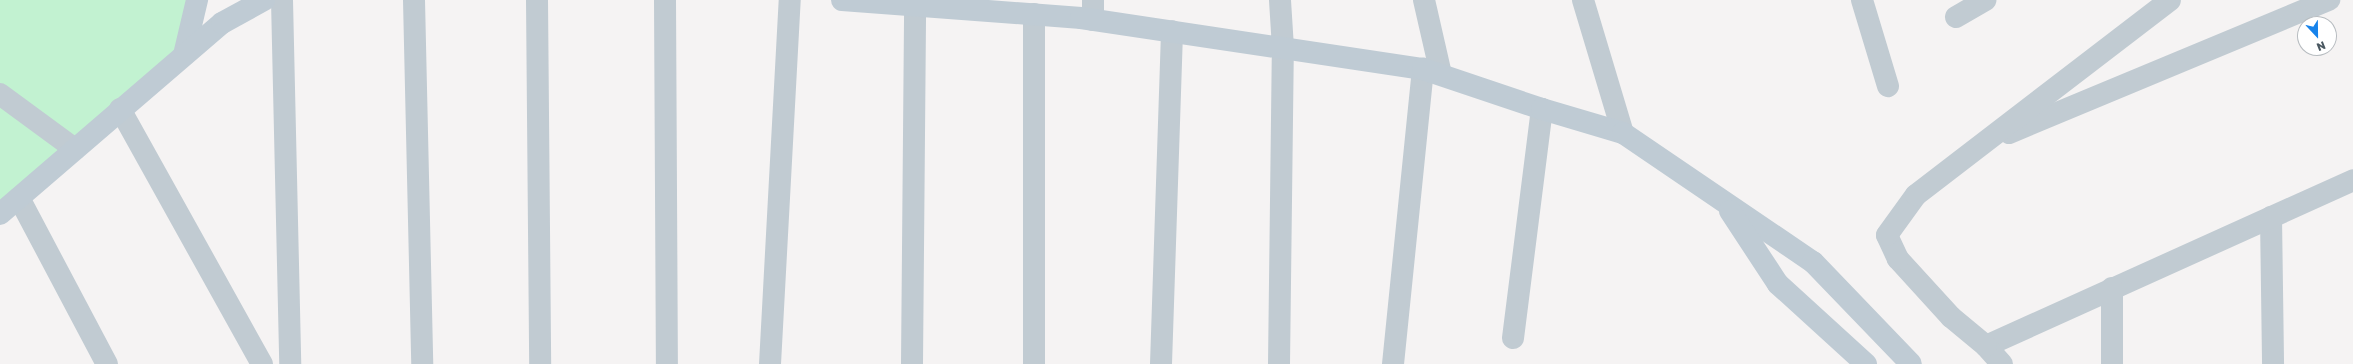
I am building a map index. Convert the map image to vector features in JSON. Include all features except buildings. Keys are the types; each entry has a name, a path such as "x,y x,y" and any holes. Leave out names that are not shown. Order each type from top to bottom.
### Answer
{"street":[{"path":"184,55 197,0"},
{"path":"0,214 120,109 222,23 264,0"},
{"path":"282,0 290,364"},
{"path":"414,0 422,364"},
{"path":"537,0 540,364"},
{"path":"665,0 667,364"},
{"path":"770,364 790,0"},
{"path":"842,0 915,6 962,5 1034,14 1093,10 1172,31 1432,72 1542,109 1624,133 1813,262 1911,364"},
{"path":"1279,364 1283,48 1280,0"},
{"path":"1393,364 1432,72 1424,0"},
{"path":"1583,0 1624,133"},
{"path":"1862,0 1888,86"},
{"path":"1956,17 1985,0"},
{"path":"2002,364 1986,346 1951,316 1898,259 1886,235 1916,195 2170,0"},
{"path":"1982,144 2329,0"},
{"path":"912,364 915,6"},
{"path":"1034,14 1034,364"},
{"path":"1161,364 1172,31"},
{"path":"0,94 75,149"},
{"path":"120,109 262,364"},
{"path":"1513,338 1542,109"},
{"path":"1986,346 2353,180"},
{"path":"19,198 107,364"},
{"path":"1725,203 1778,284 1866,364"},
{"path":"2271,217 2273,364"},
{"path":"2112,288 2112,364"}],"green space":[{"path":"0,0 195,0 183,55 0,213"}]}
